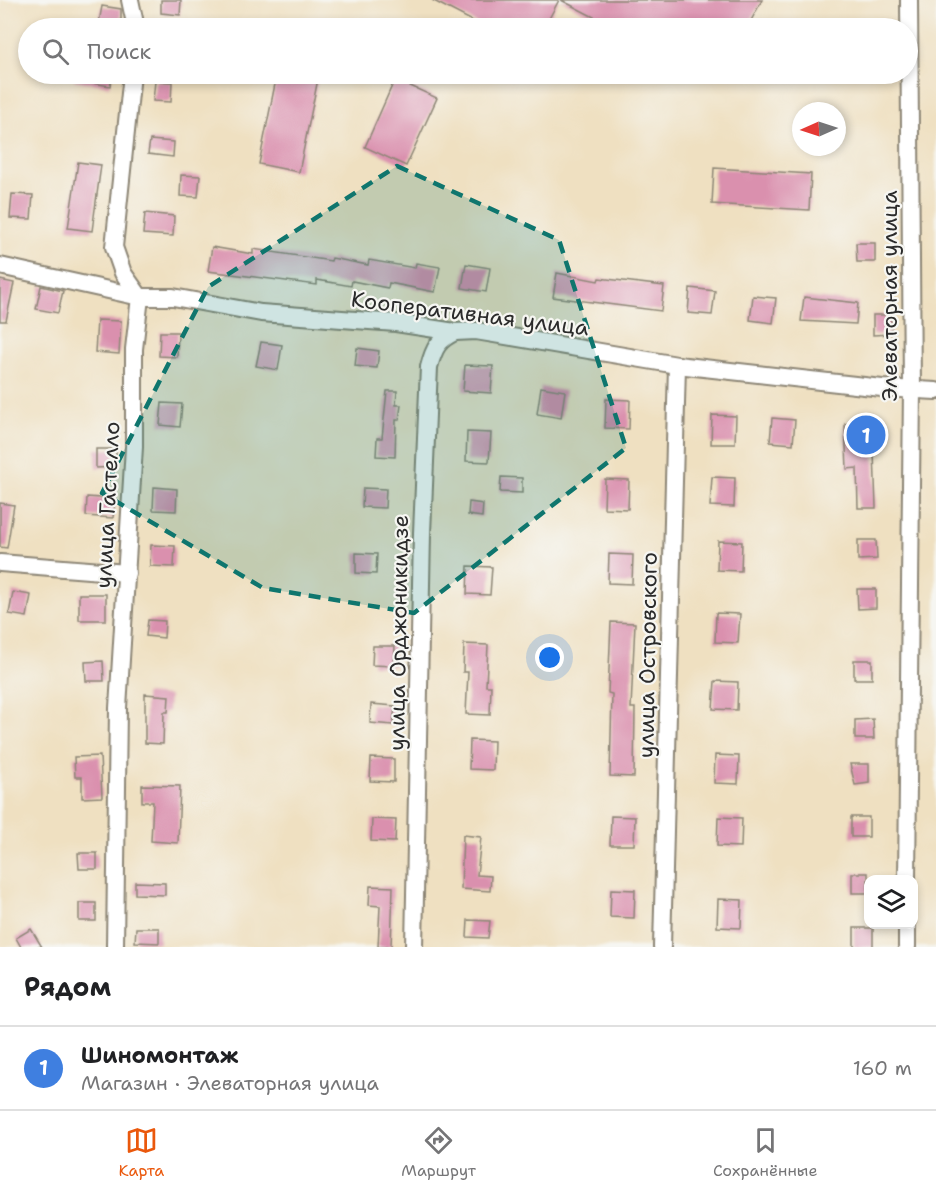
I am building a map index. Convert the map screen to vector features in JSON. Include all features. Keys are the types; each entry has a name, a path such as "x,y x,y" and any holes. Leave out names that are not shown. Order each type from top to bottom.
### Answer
{"street":[{"name":"Элеваторная улица","path":"909,0 909,18"},
{"path":"131,1 134,18"},
{"path":"131,84 114,247 123,273 140,297"},
{"name":"Элеваторная улица","path":"908,875 912,388 910,84"},
{"name":"Кооперативная улица","path":"0,266 140,297 173,297 261,313 396,323 455,332 476,332 677,365 882,388 936,391"},
{"name":"улица Гастелло","path":"116,947 118,708 135,447 134,349 140,297"},
{"name":"улица Орджоникидзе","path":"414,947 422,533 429,367 433,351 441,339 455,332"},
{"name":"улица Островского","path":"663,947 677,365"},
{"path":"0,563 127,573"},
{"path":"907,929 907,947"}],"highlighted area":[{"path":"397,166 559,240 626,448 414,613 263,588 102,493 208,287"}],"building":[{"path":"161,0 181,0 180,15 161,13"},
{"path":"432,0 559,0 549,18 467,18"},
{"path":"561,0 762,0 752,18 596,18"},
{"path":"102,6 121,9 121,18 100,18"},
{"path":"155,84 172,84 171,102 153,101"},
{"path":"275,84 317,84 299,172 259,164"},
{"path":"393,84 406,84 437,98 406,166 365,147"},
{"path":"150,140 174,142 173,157 148,154"},
{"path":"78,162 101,165 92,231 68,228"},
{"path":"714,168 811,174 809,210 712,204"},
{"path":"181,175 200,176 198,197 180,196"},
{"path":"12,194 33,195 31,219 10,218"},
{"path":"145,213 174,216 173,236 143,234"},
{"path":"856,243 875,243 875,262 857,262"},
{"path":"212,247 253,254 253,249 331,261 332,258 368,265 369,260 415,268 416,263 440,267 435,292 389,283 388,288 352,281 351,286 317,280 317,285 208,271"},
{"path":"466,264 490,268 486,292 462,288"},
{"path":"557,273 598,281 599,278 664,286 661,311 553,297"},
{"path":"0,280 14,283 6,321 0,321"},
{"path":"41,286 63,291 58,313 36,309"},
{"path":"690,288 715,291 712,315 688,313"},
{"path":"753,296 776,298 773,323 750,320"},
{"path":"804,297 858,303 856,324 801,321"},
{"path":"873,315 891,315 891,334 873,335"},
{"path":"97,320 121,321 119,354 95,352"},
{"path":"160,332 178,332 177,357 159,356"},
{"path":"261,342 282,345 278,370 256,366"},
{"path":"357,348 379,351 377,368 355,366"},
{"path":"465,365 493,366 491,393 463,391"},
{"path":"541,387 565,391 561,418 537,414"},
{"path":"387,391 397,391 396,405 401,405 399,420 396,420 395,457 376,456 377,438 382,438"},
{"path":"606,399 630,400 629,429 605,428"},
{"path":"162,403 182,404 180,427 160,425"},
{"path":"712,415 736,416 735,444 711,444"},
{"path":"772,418 795,420 793,444 770,442"},
{"path":"873,423 876,508 858,508 857,468 847,469 845,424"},
{"path":"467,432 491,433 489,462 466,461"},
{"path":"96,449 116,449 116,467 96,468"},
{"path":"501,477 522,478 522,493 500,492"},
{"path":"712,477 735,478 734,507 710,506"},
{"path":"605,479 629,480 628,509 604,508"},
{"path":"154,487 177,489 176,511 153,510"},
{"path":"363,488 386,489 385,508 362,507"},
{"path":"87,497 115,499 113,518 86,516"},
{"path":"469,502 483,504 482,517 468,515"},
{"path":"0,503 14,505 7,548 0,547"},
{"path":"858,540 876,540 877,559 858,560"},
{"path":"718,541 742,542 741,571 717,570"},
{"path":"151,545 175,546 174,567 150,566"},
{"path":"356,553 377,554 376,574 356,573"},
{"path":"609,554 633,555 632,584 608,583"},
{"path":"468,566 492,567 490,595 467,594"},
{"path":"857,589 876,589 876,608 858,609"},
{"path":"13,592 31,595 27,617 9,614"},
{"path":"79,594 106,594 106,620 79,620"},
{"path":"716,613 740,614 738,643 715,642"},
{"path":"148,620 165,621 164,638 146,636"},
{"path":"611,622 635,623 631,708 635,708 634,777 610,776 612,694 608,693"},
{"path":"464,644 488,645 486,686 491,686 490,715 466,714 468,672 463,672"},
{"path":"373,646 395,646 394,666 372,665"},
{"path":"854,660 872,660 872,679 854,679"},
{"path":"103,661 104,681 86,681 85,662"},
{"path":"715,681 738,682 737,710 713,709"},
{"path":"145,694 169,696 168,712 164,712 163,744 145,743"},
{"path":"371,704 395,706 393,725 370,723"},
{"path":"873,719 874,739 855,739 855,720"},
{"path":"470,740 494,741 493,770 469,769"},
{"path":"715,755 739,756 738,784 714,783"},
{"path":"100,756 102,797 82,798 82,777 75,777 74,757"},
{"path":"371,758 394,759 394,782 370,781"},
{"path":"850,764 869,764 869,783 855,785"},
{"path":"142,785 180,786 178,843 151,841 153,802 142,802"},
{"path":"611,816 635,817 634,845 610,845"},
{"path":"718,817 742,818 741,847 717,846"},
{"path":"851,817 869,817 869,837 851,837"},
{"path":"372,819 396,820 395,842 371,841"},
{"path":"463,835 481,837 477,875 491,876 490,891 461,889"},
{"path":"78,853 97,853 97,869 79,869"},
{"path":"852,873 868,873 864,875 864,893 852,893"},
{"path":"135,882 165,883 165,895 135,894"},
{"path":"370,886 393,887 391,947 378,947 380,906 369,905"},
{"path":"611,889 635,890 634,918 610,917"},
{"path":"718,899 742,900 741,928 717,927"},
{"path":"79,903 96,903 96,921 79,921"},
{"path":"468,920 490,921 488,938 467,937"},
{"path":"136,928 159,928 159,943 135,942"},
{"path":"854,928 873,929 873,947 854,947"},
{"path":"31,929 42,947 21,947 16,938"}],"place":[{"name":"Шиномонтаж","path":"866,435"}]}
